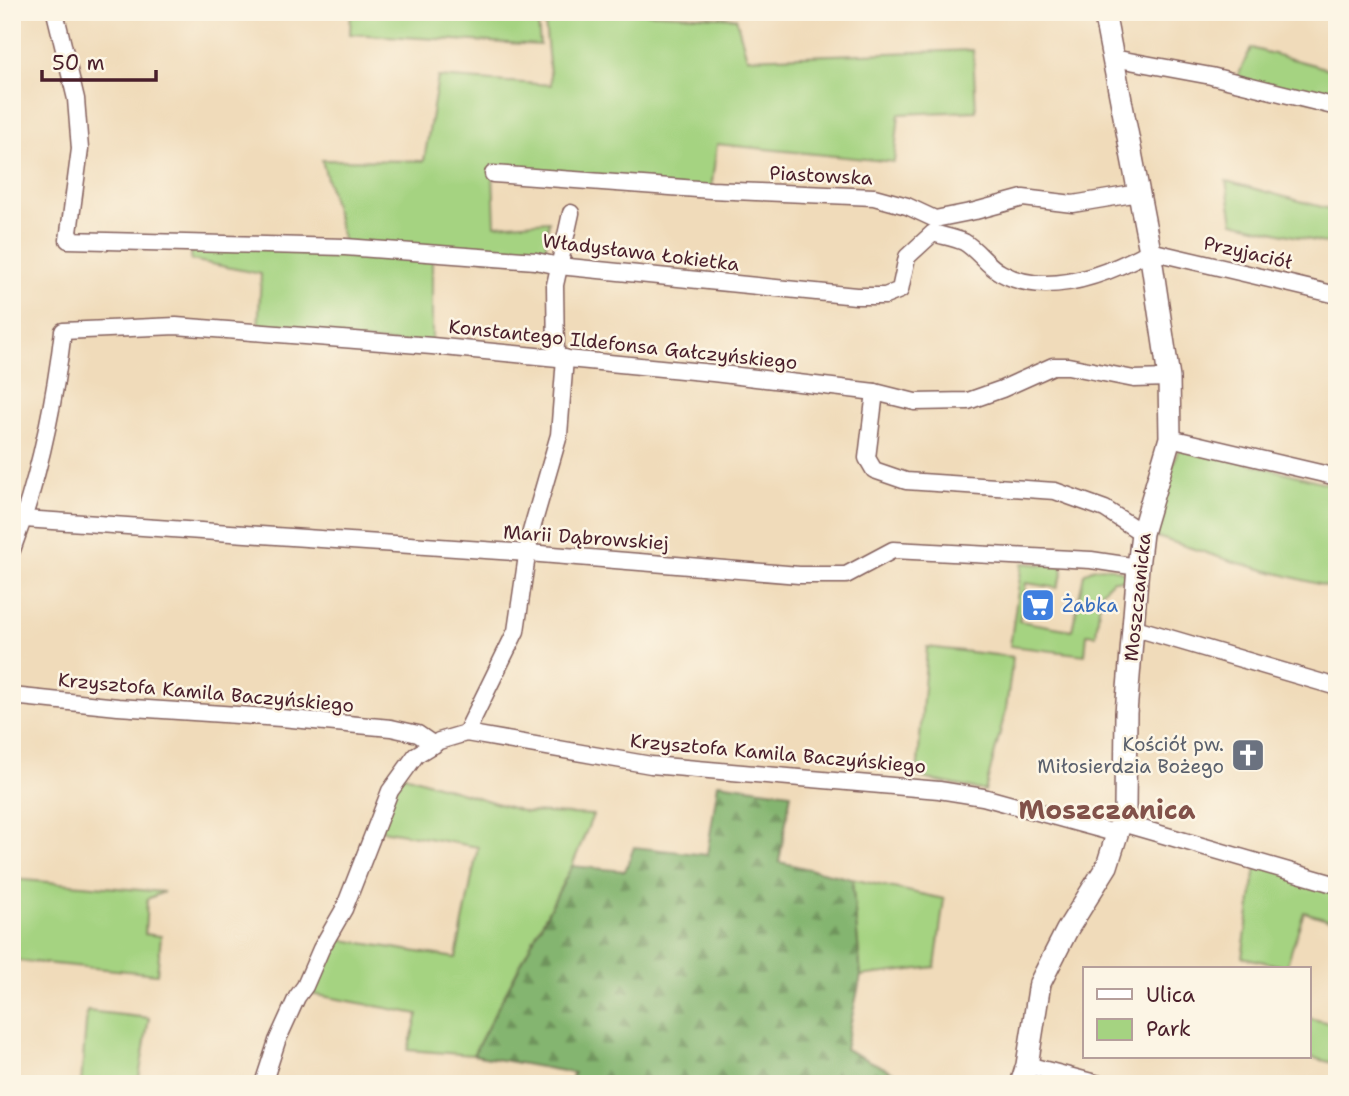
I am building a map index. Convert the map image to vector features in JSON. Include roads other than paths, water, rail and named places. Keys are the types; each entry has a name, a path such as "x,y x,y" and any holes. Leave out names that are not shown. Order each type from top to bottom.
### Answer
{"street":[{"name":"Władysława Łokietka","path":"55,12 76,99 80,149 68,240 345,247 536,261 559,266 842,295 885,296 900,290 907,257 934,226"},
{"name":"Moszczanicka","path":"1024,1074 1040,983 1107,866 1125,809 1126,713 1142,533 1170,438 1169,378 1150,251 1104,12"},
{"path":"1113,58 1211,76 1337,107"},
{"name":"Piastowska","path":"493,174 711,190 874,197 907,205 934,226"},
{"path":"934,226 1023,198 1073,204 1139,193"},
{"path":"263,1084 277,1041 297,997 345,909 390,791 416,755 466,733 516,631 530,535 559,435 560,357 555,285 571,213"},
{"path":"934,226 963,242 1001,274 1031,282 1073,283 1118,269 1150,251"},
{"name":"Przyjaciół","path":"1150,251 1337,295"},
{"name":"Konstantego Ildefonsa Gałczyńskiego","path":"24,519 31,501 54,400 64,331 176,326 560,357 875,392 915,402 968,401 1053,366 1068,366 1134,380 1169,378"},
{"path":"875,392 867,458 874,470 906,481 1055,491 1105,509 1142,533"},
{"path":"1170,438 1337,477"},
{"path":"12,550 24,519"},
{"name":"Marii Dąbrowskiej","path":"24,519 799,575 846,575 893,550 1083,560 1138,567"},
{"path":"1132,627 1337,687"},
{"name":"Krzysztofa Kamila Baczyńskiego","path":"12,696 391,728 418,734 434,745"},
{"name":"Krzysztofa Kamila Baczyńskiego","path":"466,733 651,765 939,790 983,797 1337,885"},
{"path":"1024,1074 1098,1084"}],"place":[{"name":"Żabka","path":"1038,605"},
{"name":"Kościół pw. Miłosierdzia Bożego","path":"1248,755"}],"district":[{"name":"Moszczanica","path":"1107,810"}]}
